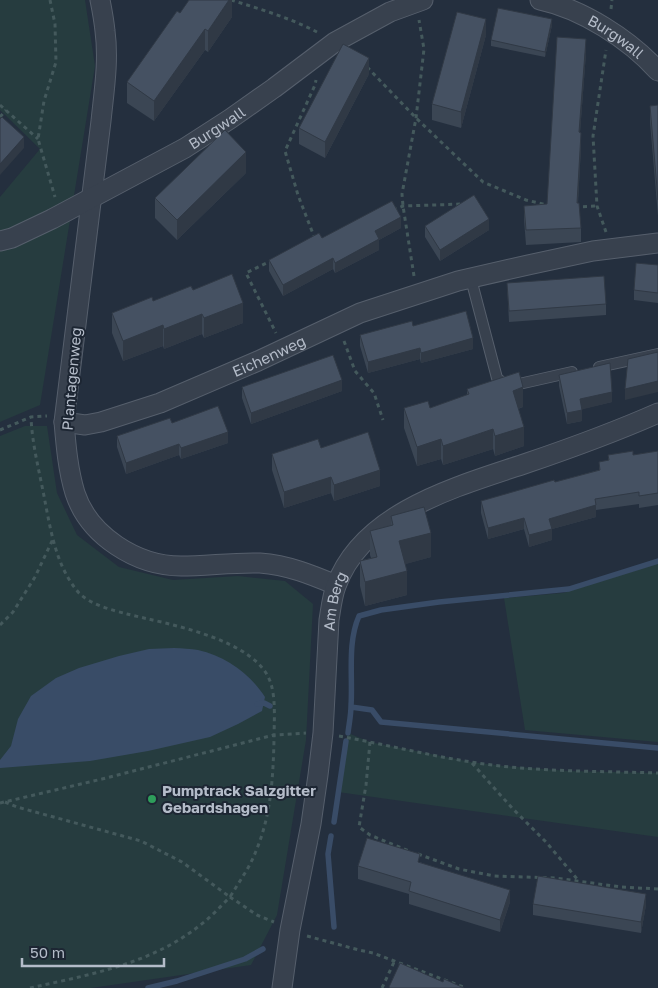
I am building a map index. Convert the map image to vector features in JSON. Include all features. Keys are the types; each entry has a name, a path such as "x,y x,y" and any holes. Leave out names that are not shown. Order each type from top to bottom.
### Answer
{"street":[{"name":"Plantagenweg","path":"100,0 106,32 101,121 64,422 68,464 75,494 86,515 98,530 130,554 155,563 180,566 260,563 304,572 336,585"},
{"name":"Burgwall","path":"540,0 581,15 609,30 632,47 658,71"},
{"name":"Burgwall","path":"0,241 12,238 60,214 185,148 274,88 335,42 390,12 420,1"},
{"name":"Eichenweg","path":"64,422 85,425 101,422 160,403 360,313 470,278 594,251 658,243"},
{"name":"Am Berg","path":"282,988 290,930 313,816 323,733 329,620 336,585 345,568 358,549 375,532 403,512 438,494 575,446 658,414"}],"lane":[{"path":"470,278 497,378 503,383 519,384 658,354"}],"path":[{"path":"50,0 55,24 56,62 44,101 38,139 60,214"},
{"path":"231,0 304,26 335,42"},
{"path":"611,249 597,206 593,136 612,0"},
{"path":"417,295 402,194 416,118 424,49 420,1"},
{"path":"316,241 298,195 285,151 316,85 318,54"},
{"path":"362,61 416,118 483,182 526,200 550,205"},
{"path":"0,105 38,139"},
{"path":"0,117 6,110"},
{"path":"386,213 403,206 465,204"},
{"path":"568,207 597,206"},
{"path":"281,257 246,272 283,349"},
{"path":"337,324 355,371 374,393 383,420"},
{"path":"0,430 31,417 49,415 64,422"},
{"path":"30,988 129,963 167,947 199,926 230,897 244,876 256,852 266,822 271,800 274,735 271,683 265,671 242,651 226,642 207,635 116,611 94,603 81,595 71,583 53,539 32,439 31,417"},
{"path":"0,624 13,612 35,577 53,539"},
{"path":"0,803 274,735 323,733 471,762 570,771 658,773"},
{"path":"370,742 366,785 359,827 370,836 459,869 480,874 579,880 621,887 658,889"},
{"path":"471,762 579,880"},
{"path":"5,802 141,841 182,862 257,915 290,930 395,960 466,988"},
{"path":"382,988 395,960"}],"green space":[{"path":"0,0 85,0 95,66 40,405 0,422 0,197 40,149 0,110"},
{"path":"25,426 47,426 57,493 77,535 119,567 173,580 238,576 285,581 313,604 306,740 277,915 251,965 91,988 0,988 0,436"},
{"path":"658,563 658,742 525,730 504,598 563,593"},
{"path":"348,733 370,742 471,762 570,771 658,773 658,837 338,792"}],"water":[{"path":"174,648 198,650 228,661 245,674 265,697 262,711 210,737 148,751 90,761 0,768 0,760 11,746 18,719 31,696 56,678 79,668 119,656 149,649"}],"building":[{"path":"189,0 229,0 208,31 205,29 154,101 127,82 177,11 180,13"},
{"path":"498,8 552,19 545,52 491,40"},
{"path":"457,12 486,19 461,112 432,104"},
{"path":"557,37 586,39 579,132 581,133 577,203 579,203 581,228 526,230 524,206 547,204"},
{"path":"343,44 369,58 325,142 299,128"},
{"path":"658,105 658,200 650,106"},
{"path":"2,117 24,137 0,164 0,119"},
{"path":"225,130 246,152 177,220 155,198"},
{"path":"474,195 489,219 440,250 425,226"},
{"path":"392,201 401,217 375,231 379,239 335,263 333,258 283,285 269,260 319,233 322,238"},
{"path":"636,263 658,265 658,293 634,290"},
{"path":"232,274 243,303 204,318 202,314 164,329 163,325 123,341 112,313 152,297 153,301 191,286 193,290"},
{"path":"604,276 606,304 509,311 507,283"},
{"path":"466,311 473,338 421,353 420,348 368,362 360,335 412,321 413,326"},
{"path":"658,352 658,381 625,389 628,359"},
{"path":"333,355 342,380 251,413 242,387"},
{"path":"610,363 612,392 580,399 582,410 567,413 559,375"},
{"path":"519,372 523,387 513,391 524,427 495,436 493,429 443,446 441,439 417,447 404,408 428,401 430,408 469,394 467,389"},
{"path":"218,406 228,432 181,448 179,444 126,463 117,436 170,418 172,423"},
{"path":"368,432 380,470 334,485 331,477 284,492 272,454 318,439 321,448"},
{"path":"633,451 633,455 658,451 658,493 639,496 639,492 595,499 596,505 549,519 552,529 529,535 524,518 488,528 481,501 554,480 555,482 600,470 599,462 609,460 608,455"},
{"path":"424,507 431,533 399,541 407,571 365,582 360,561 377,557 370,531 393,525 391,516"},
{"path":"367,838 420,854 418,862 510,890 500,920 409,891 411,882 358,866"},
{"path":"538,876 646,894 641,922 533,904"},
{"path":"400,963 443,982 444,979 464,988 390,988"}],"waterway":[{"path":"348,733 351,709 353,637 359,616 381,610 439,602 569,589 658,561"},
{"path":"257,704 264,703 270,706"},
{"path":"351,707 372,710 381,722 658,748"},
{"path":"334,822 346,741"},
{"path":"331,836 328,854 334,927"},
{"path":"148,988 177,981 245,959 263,949"}],"place":[{"name":"Pumptrack Salzgitter Gebardshagen","path":"152,799"}]}
